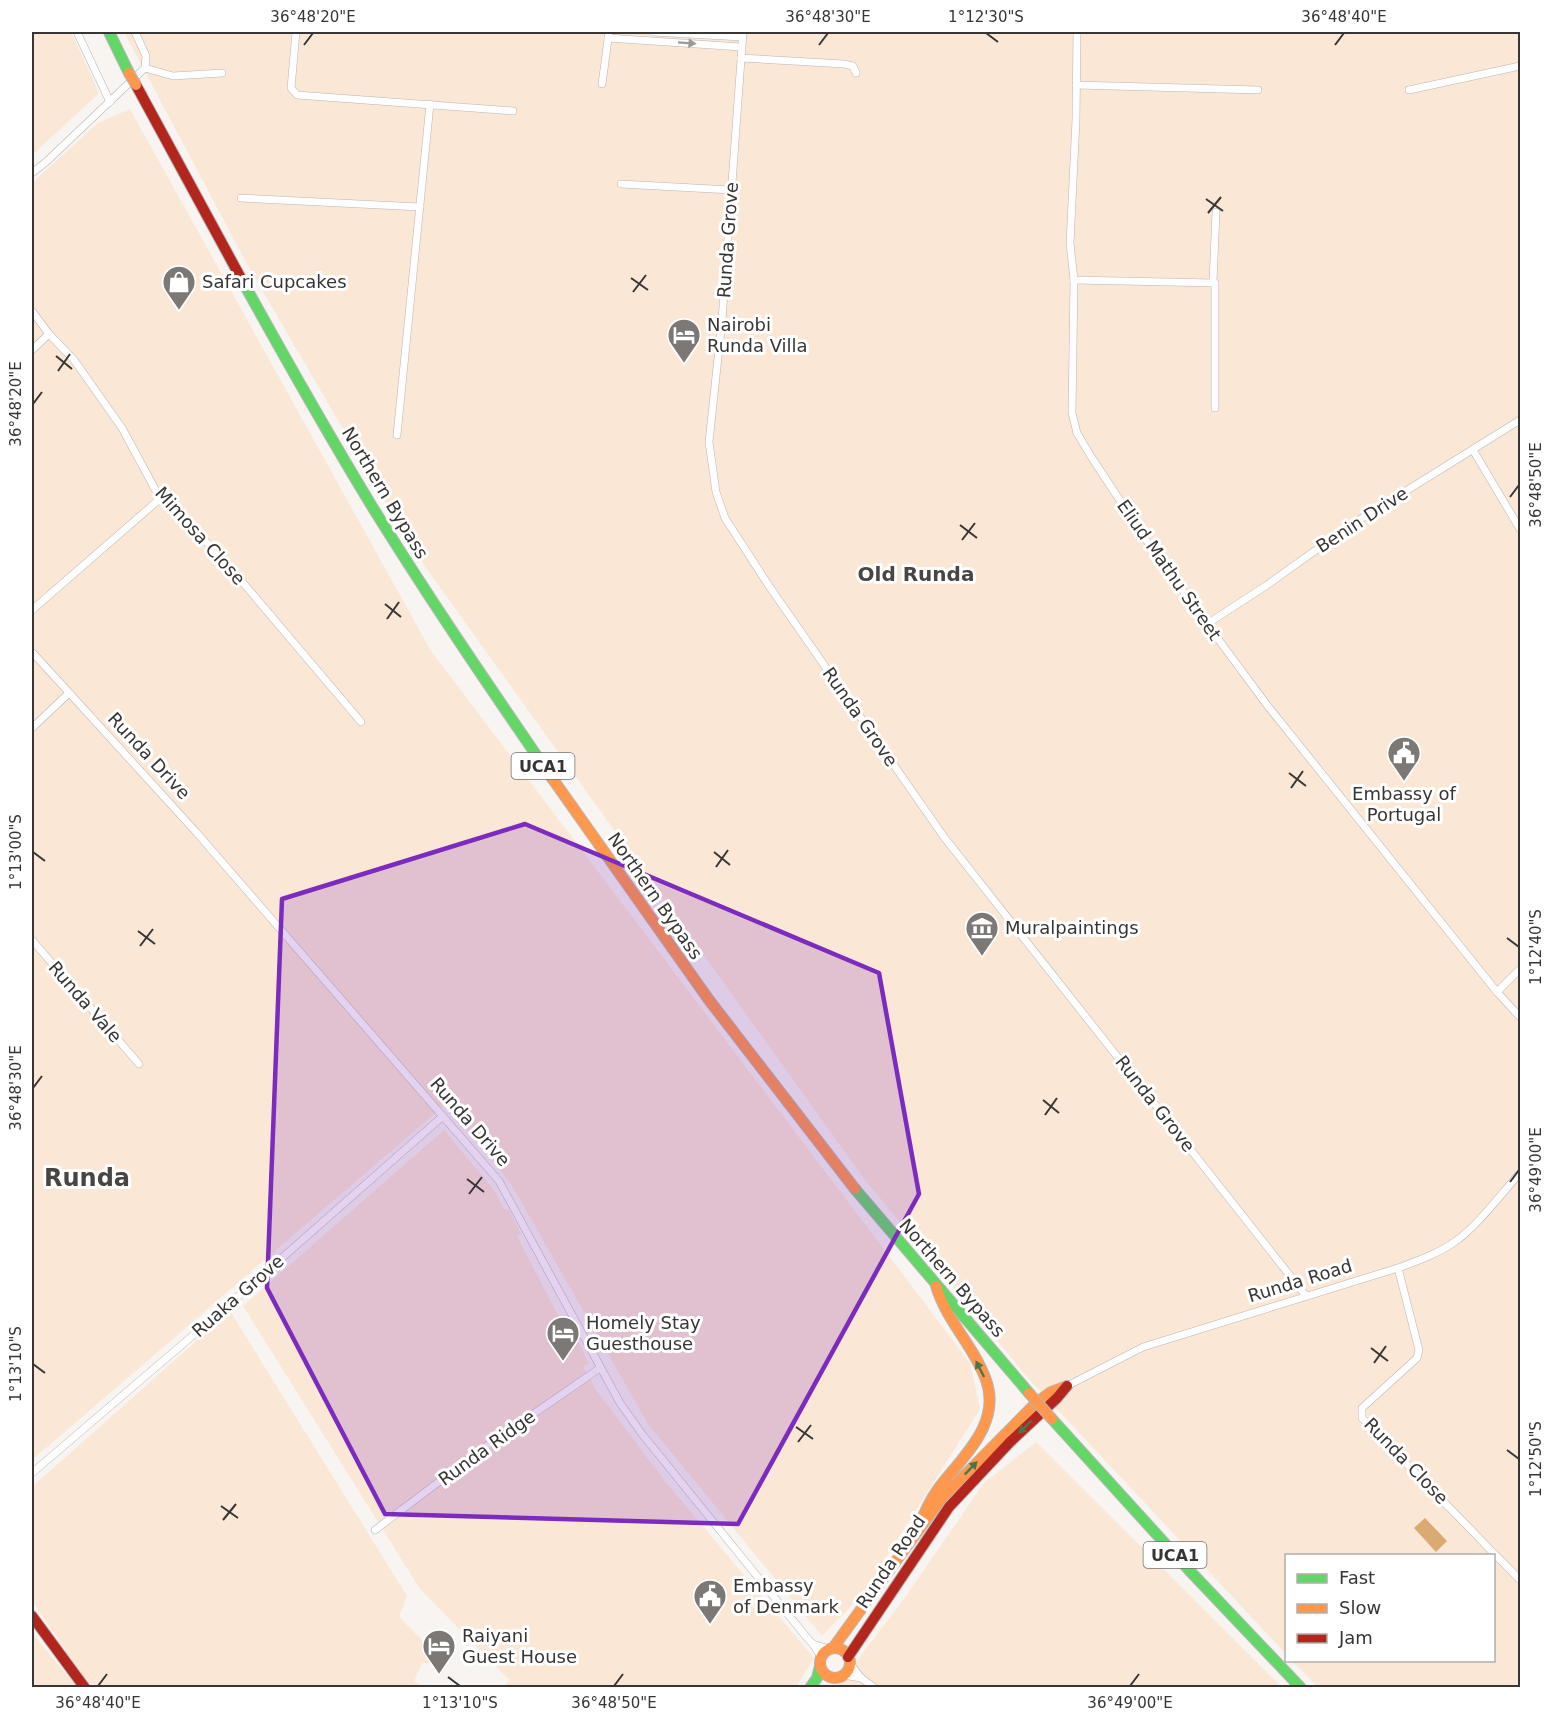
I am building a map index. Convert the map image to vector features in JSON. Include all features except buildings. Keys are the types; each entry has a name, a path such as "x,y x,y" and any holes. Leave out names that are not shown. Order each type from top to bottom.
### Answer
{"main road":[{"name":"Northern Bypass","path":"109,32 129,73 266,323 378,516 480,674 647,916 720,1015 870,1208 1052,1419 1189,1570 1301,1688"},
{"path":"918,1530 928,1504 975,1442 990,1413 987,1383 946,1314 940,1302 936,1284"},
{"name":"Runda Road","path":"810,1688 817,1678 826,1655 941,1499 1019,1419 1051,1392 1067,1386"},
{"name":"Runda Road","path":"849,1660 949,1507 1067,1386"},
{"path":"32,1616 85,1688"},
{"name":"Runda Drive","path":"840,1676 824,1673 826,1655 842,1649 849,1660"},
{"path":"826,1688 849,1668 849,1660"}],"street":[{"path":"77,32 110,102"},
{"path":"32,173 145,68 146,56 135,32"},
{"path":"296,32 291,88 297,95 513,111"},
{"path":"653,32 742,34"},
{"name":"Eliud Mathu Street","path":"1077,32 1070,243 1074,280 1072,413 1077,433 1144,537 1268,705 1497,992 1521,1017"},
{"name":"Runda Grove","path":"742,34 722,320 709,442 716,492 725,518 769,586 944,837 1306,1296"},
{"path":"602,84 608,35 741,47"},
{"path":"741,58 844,64 853,66 856,73"},
{"path":"1409,90 1521,66"},
{"path":"145,68 173,76 222,74"},
{"path":"1076,85 1258,90"},
{"path":"397,435 430,104"},
{"path":"621,184 731,190"},
{"path":"240,198 420,207"},
{"path":"1215,408 1216,285 1213,282 1216,212"},
{"path":"1074,280 1213,282"},
{"name":"Mimosa Close","path":"32,311 49,334 74,360 122,428 156,491 222,558 361,722"},
{"path":"32,350 49,334"},
{"name":"Benin Drive","path":"1207,624 1267,585 1348,526 1521,420"},
{"path":"1473,450 1521,529"},
{"path":"32,610 162,497"},
{"name":"Runda Drive","path":"32,652 196,832 499,1181 620,1403 642,1434 813,1644 826,1655"},
{"path":"32,728 68,694"},
{"name":"Runda Vale","path":"32,940 139,1064"},
{"path":"1497,992 1521,969"},
{"name":"Ruaka Grove","path":"32,1473 234,1300 443,1116"},
{"name":"Runda Road","path":"1067,1386 1143,1347 1398,1268 1429,1256 1454,1243 1521,1173"},
{"name":"Runda Close","path":"1398,1268 1419,1350 1417,1358 1362,1408 1362,1418 1521,1580"},
{"name":"Runda Ridge","path":"375,1530 481,1450 600,1368"},
{"name":"Runda Drive","path":"849,1660 861,1678 875,1688"},
{"path":"840,1676 861,1678"}],"highlighted area":[{"path":"525,824 879,973 919,1194 738,1524 385,1514 267,1288 282,899"}],"shaded area":[{"path":"32,32 71,32 99,93 32,155"},
{"path":"124,32 1520,32 1520,1687 1318,1687 1293,1662 1495,1662 1495,1554 1285,1554 1285,1653 1029,1379 865,1180 414,551 247,264"},
{"path":"130,109 431,651 970,1363 980,1409 863,1594 822,1636 648,1424 511,1184 446,1104 32,1460 32,183 98,123"},
{"path":"444,1130 494,1190 504,1209 509,1210 521,1234 517,1236 565,1329 578,1340 589,1364 583,1366 594,1387 664,1480 814,1658 796,1687 505,1687 509,1680 420,1589 243,1306"},
{"path":"230,1311 407,1596 399,1617 427,1645 441,1637 444,1652 450,1663 422,1663 414,1681 424,1687 94,1687 81,1673 32,1601 32,1487"},
{"path":"1036,1442 1282,1687 836,1688 904,1599 984,1483"},
{"path":"1425,1518 1447,1541 1436,1552 1414,1528"},
{"path":"32,1629 39,1642 77,1687 32,1687"}],"traffic: fast":[{"path":"109,32 129,73"},
{"path":"243,282 373,508 552,778"},
{"path":"855,1189 1029,1393"},
{"path":"1052,1419 1189,1570 1301,1688"},
{"path":"810,1688 817,1678 820,1666"}],"traffic: slow":[{"path":"129,73 136,85"},
{"path":"552,778 709,1000 855,1189"},
{"path":"918,1530 926,1509 938,1489 977,1439 989,1411 990,1396 981,1368 947,1311 936,1286"},
{"path":"833,1648 941,1499 1036,1403 1051,1392 1067,1386"},
{"path":"1029,1393 1052,1419"},
{"path":"835,1648 841,1649 849,1657 850,1663 849,1669 841,1677 835,1678 829,1677 821,1669 820,1663 821,1657 829,1649 835,1648"}],"traffic: jam":[{"path":"136,85 243,282"},
{"path":"848,1657 949,1507 1067,1386"},
{"path":"32,1616 85,1688"}],"place":[{"name":"Safari Cupcakes","path":"179,311"},
{"name":"Nairobi Runda Villa","path":"684,364"},
{"name":"Embassy of Portugal","path":"1404,782"},
{"name":"Muralpaintings","path":"982,957"},
{"name":"Homely Stay Guesthouse","path":"563,1362"},
{"name":"Embassy of Denmark","path":"710,1625"},
{"name":"Raiyani Guest House","path":"439,1675"}],"district":[{"name":"Old Runda","path":"916,574"},
{"name":"Runda","path":"87,1178"}]}
